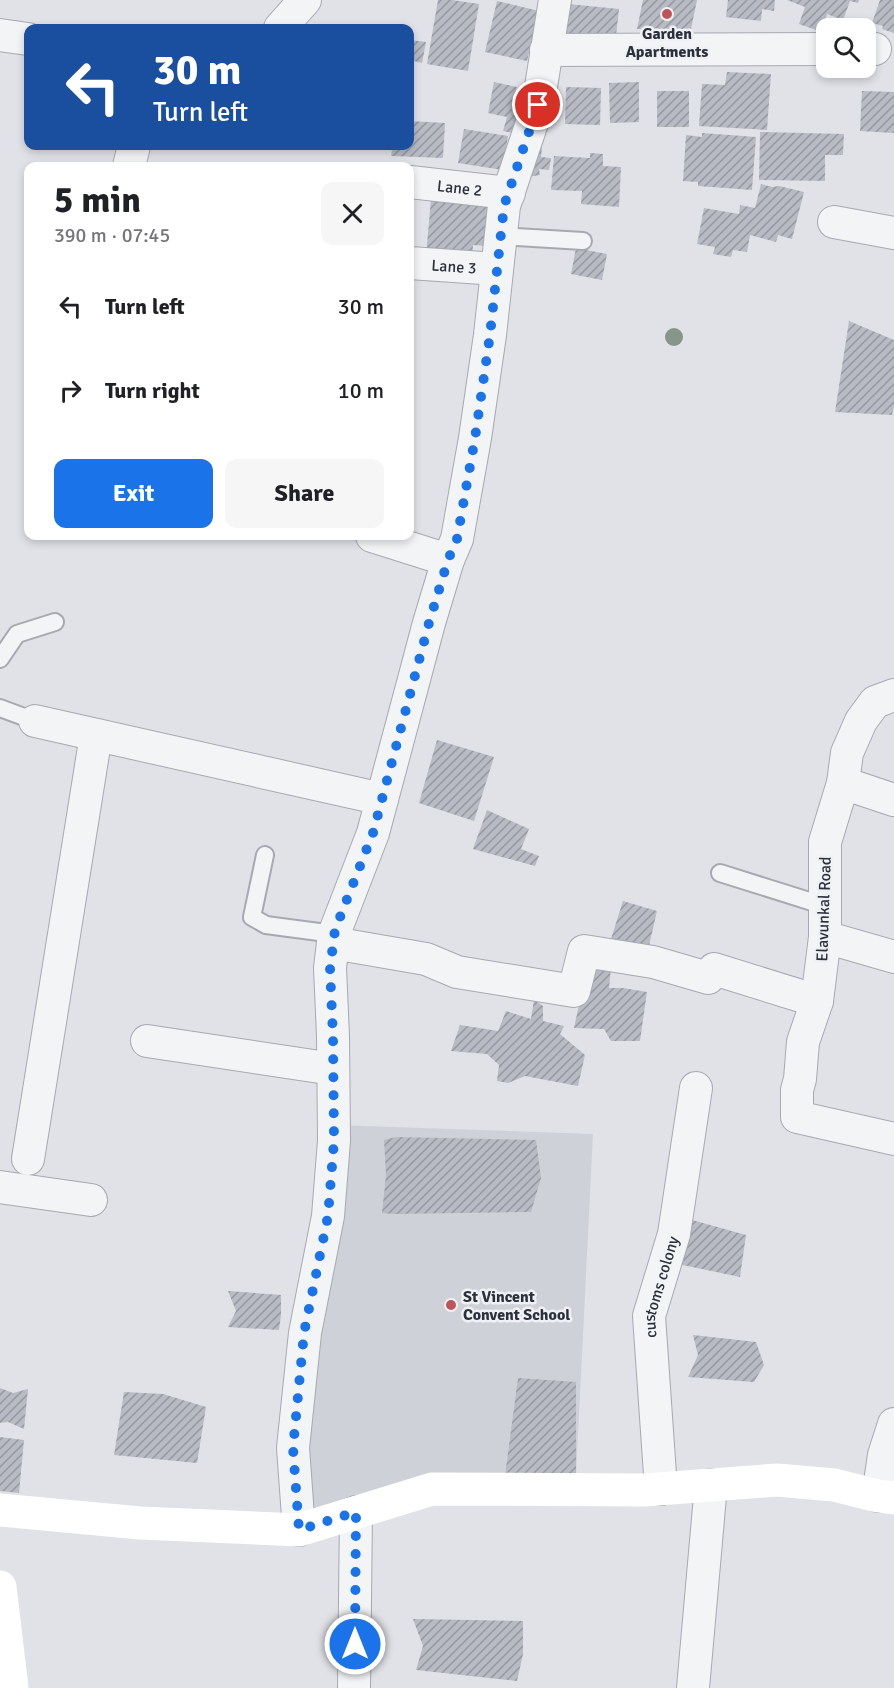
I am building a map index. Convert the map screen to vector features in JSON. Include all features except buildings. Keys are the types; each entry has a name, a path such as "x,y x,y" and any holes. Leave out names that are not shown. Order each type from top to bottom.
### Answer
{"street":[{"path":"284,24 305,0"},
{"path":"299,1530 293,1448 304,1333 328,1216 334,1141 330,968 333,939 373,833 429,623 448,560 457,539 490,335 504,206 538,105 555,0"},
{"path":"0,35 24,38"},
{"path":"546,50 816,49"},
{"name":"Lane 2","path":"414,182 509,193"},
{"path":"834,222 894,233"},
{"name":"Lane 3","path":"414,263 497,269"},
{"path":"385,540 448,560"},
{"name":"Elavunkal Road","path":"894,695 875,702 861,721 846,753 843,783 825,842 825,937 817,1001 804,1042 797,1090 797,1117 894,1139"},
{"path":"35,722 382,799"},
{"path":"28,1159 96,735"},
{"path":"843,783 894,800"},
{"path":"825,937 894,957"},
{"path":"333,939 426,959 457,972 574,991 584,951 652,962 708,978 714,969 817,1001"},
{"path":"147,1041 333,1069"},
{"name":"customs colony","path":"661,1489 649,1316 674,1234 696,1088"},
{"path":"0,1187 91,1200"},
{"path":"0,1510 140,1523 299,1530 432,1490 661,1489 777,1480 834,1485 886,1497 884,1455 894,1424"},
{"path":"693,1688 711,1485"},
{"path":"354,1688 356,1512"},
{"path":"0,1587 12,1688"}],"lane":[{"path":"501,237 583,242"},
{"path":"0,658 16,634 55,622"},
{"path":"0,708 35,722"},
{"path":"265,855 252,917 266,925 333,939"},
{"path":"720,873 825,906"}],"shaded area":[{"name":"St Vincent Convent School","path":"334,1125 593,1134 576,1476 299,1530"}],"place":[{"name":"Garden Apartments","path":"667,14"},
{"name":"St Vincent Convent School","path":"451,1305"}],"route":[{"path":"355,1644 356,1512 299,1530 293,1448 304,1333 328,1216 334,1141 330,968 335,930 373,833 429,623 448,560 457,539 490,335 504,206 538,105"}]}
